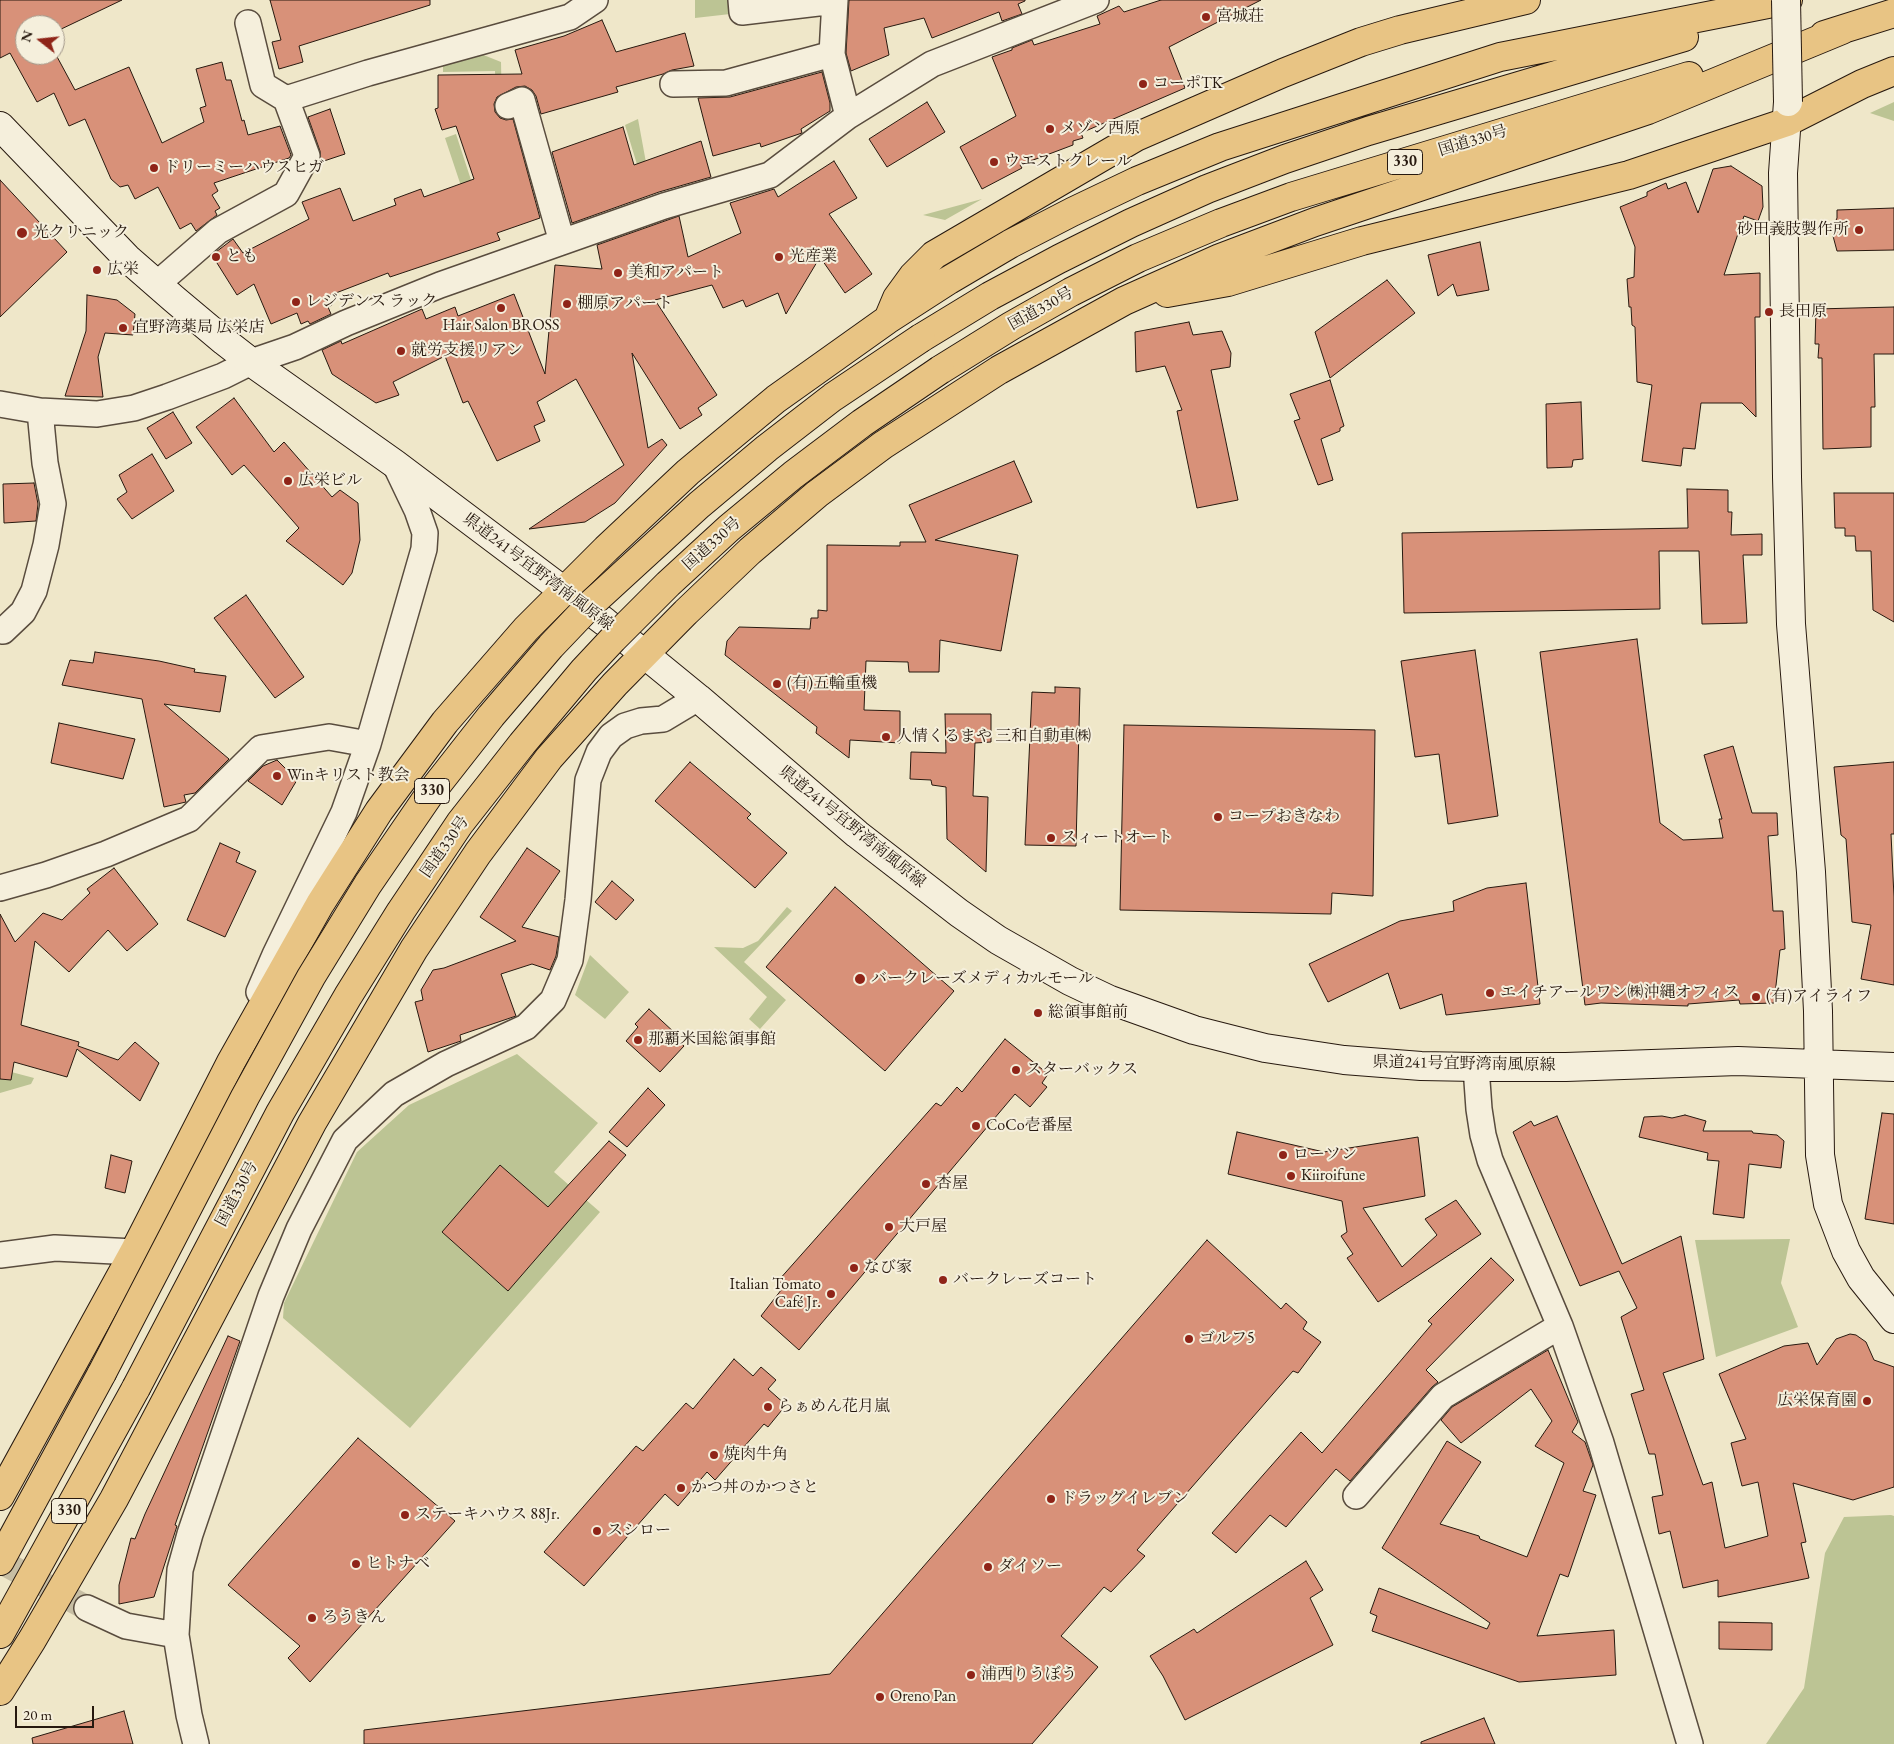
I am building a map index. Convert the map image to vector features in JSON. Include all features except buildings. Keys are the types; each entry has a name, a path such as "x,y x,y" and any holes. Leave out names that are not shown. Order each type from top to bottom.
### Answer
{"highway":[{"path":"887,320 897,298 913,276 934,255 1136,137 1283,73 1360,42 1400,30 1526,0"},
{"path":"0,1496 134,1252 230,1062 320,904 378,811 445,722 526,629 563,591 688,472 776,399 887,320 949,280 1036,230 1137,182 1220,147 1500,57 1787,0"},
{"name":"330","path":"0,1561 102,1372 245,1097 312,977 368,884 430,795 491,716 551,646 592,604 699,505 767,448 833,398 921,338 990,296 1131,223 1225,182 1285,159 1368,131 1806,0"},
{"name":"国道330号","path":"0,1634 136,1388 280,1113 348,996 401,911 460,823 516,751 584,670 668,584 729,528 793,475 862,422 940,370 1071,292 1138,258 1221,223 1292,198 1894,13"},
{"path":"0,1691 114,1499 312,1123 414,949 478,853 549,758 615,684 750,551 817,494 883,445 999,370 1124,301 1220,258 1315,222 1648,110 1842,30"},
{"path":"1124,301 1228,282 1362,242 1608,181 1894,71"}],"main road":[{"path":"1787,0 1788,112 1783,173 1791,624 1811,872 1817,989 1820,1154 1828,1204 1846,1251 1861,1278 1894,1319"},
{"name":"県道241号宜野湾南風原線","path":"0,126 128,258 251,362 395,464 645,654 857,834 958,913 998,940 1070,981 1110,1000 1179,1025 1265,1048 1344,1060 1421,1066 1476,1067 1566,1067 1738,1061 1894,1067"}],"street":[{"path":"286,99 368,72 570,17 595,0"},
{"path":"741,0 742,12 835,1 832,54 848,116"},
{"path":"0,404 40,411 97,414 134,408 223,376 251,362 296,347 346,322 440,285 668,205 770,175 848,116 932,64 1096,0"},
{"path":"157,284 218,231 286,194 307,156 286,99 263,85 248,23"},
{"path":"674,84 726,83 832,54"},
{"path":"508,106 522,100 562,242"},
{"path":"3,631 23,612 34,591 49,529 53,504 45,462 40,411"},
{"path":"230,1062 275,955 344,812 368,744 424,549 425,533 420,518 395,464"},
{"path":"196,1744 176,1635 180,1570 190,1534 245,1370 271,1296 295,1238 345,1140 394,1094 446,1064 526,1027 553,1000 570,960 578,900 588,780 599,752 611,736 625,726 641,721 663,720 698,698"},
{"path":"0,888 46,875 106,854 189,819 261,748 329,737 368,744"},
{"path":"1476,1067 1479,1109 1483,1135 1490,1160 1560,1326 1601,1442 1690,1744"},
{"path":"0,1255 55,1248 134,1252"},
{"path":"1356,1496 1443,1396 1560,1326"},
{"path":"87,1608 126,1626 176,1635"}],"green space":[{"path":"695,0 747,0 748,12 695,18"},
{"path":"481,54 501,62 502,111 496,111 495,71 443,72 443,65"},
{"path":"1894,102 1894,121 1870,113"},
{"path":"638,119 647,168 639,171 625,125"},
{"path":"456,134 471,180 528,162 531,171 464,195 445,138"},
{"path":"982,199 945,220 923,215"},
{"path":"787,907 792,911 744,962 786,1000 760,1029 749,1019 767,997 714,947 743,948 758,941"},
{"path":"590,955 629,992 605,1019 575,995"},
{"path":"517,1054 598,1123 554,1172 600,1212 410,1428 283,1318 284,1303 357,1152 409,1105"},
{"path":"0,1069 34,1078 31,1084 0,1093"},
{"path":"1790,1239 1781,1283 1798,1327 1716,1357 1695,1240"},
{"path":"1894,1516 1894,1744 1766,1744 1804,1688 1825,1553 1844,1517"}],"tunnel":[{"path":"0,1561 87,1608"}],"place":[{"name":"宮城荘","path":"1206,17"},
{"name":"コーポTK","path":"1143,84"},
{"name":"メゾン西原","path":"1050,129"},
{"name":"ウエストクレール","path":"994,162"},
{"name":"ドリーミーハウスヒガ","path":"154,168"},
{"name":"砂田義肢製作所","path":"1859,230"},
{"name":"光クリニック","path":"22,233"},
{"name":"とも","path":"216,257"},
{"name":"光産業","path":"779,257"},
{"name":"広栄","path":"97,270"},
{"name":"美和アパート","path":"618,273"},
{"name":"レジデンス ラック","path":"296,302"},
{"name":"棚原アパート","path":"567,304"},
{"name":"Hair Salon BROSS","path":"501,308"},
{"name":"長田原","path":"1769,312"},
{"name":"宜野湾薬局 広栄店","path":"123,328"},
{"name":"就労支援リアン","path":"401,351"},
{"name":"広栄ビル","path":"288,481"},
{"name":"(有)五輪重機","path":"777,684"},
{"name":"人情くるまや 三和自動車㈱","path":"886,737"},
{"name":"Winキリスト教会","path":"277,776"},
{"name":"コープおきなわ","path":"1218,817"},
{"name":"スィートオート","path":"1051,838"},
{"name":"バークレーズメディカルモール","path":"860,979"},
{"name":"エイチアールワン㈱沖縄オフィス","path":"1490,993"},
{"name":"(有)アイライフ","path":"1756,997"},
{"name":"総領事館前","path":"1038,1013"},
{"name":"那覇米国総領事館","path":"638,1040"},
{"name":"スターバックス","path":"1016,1070"},
{"name":"CoCo壱番屋","path":"976,1126"},
{"name":"ローソン","path":"1283,1155"},
{"name":"Kiiroifune","path":"1291,1176"},
{"name":"杏屋","path":"926,1184"},
{"name":"大戸屋","path":"889,1227"},
{"name":"なび家","path":"854,1268"},
{"name":"バークレーズコート","path":"943,1280"},
{"name":"Italian Tomato Café Jr.","path":"831,1294"},
{"name":"ゴルフ5","path":"1189,1339"},
{"name":"広栄保育園","path":"1867,1401"},
{"name":"らぁめん花月嵐","path":"768,1407"},
{"name":"焼肉牛角","path":"714,1455"},
{"name":"かつ丼のかつさと","path":"681,1488"},
{"name":"ドラッグイレブン","path":"1051,1499"},
{"name":"ステーキハウス 88Jr.","path":"405,1515"},
{"name":"スシロー","path":"597,1531"},
{"name":"ヒトナベ","path":"356,1564"},
{"name":"ダイソー","path":"988,1567"},
{"name":"ろうきん","path":"312,1618"},
{"name":"浦西りうぼう","path":"971,1675"},
{"name":"Oreno Pan","path":"880,1697"}]}
